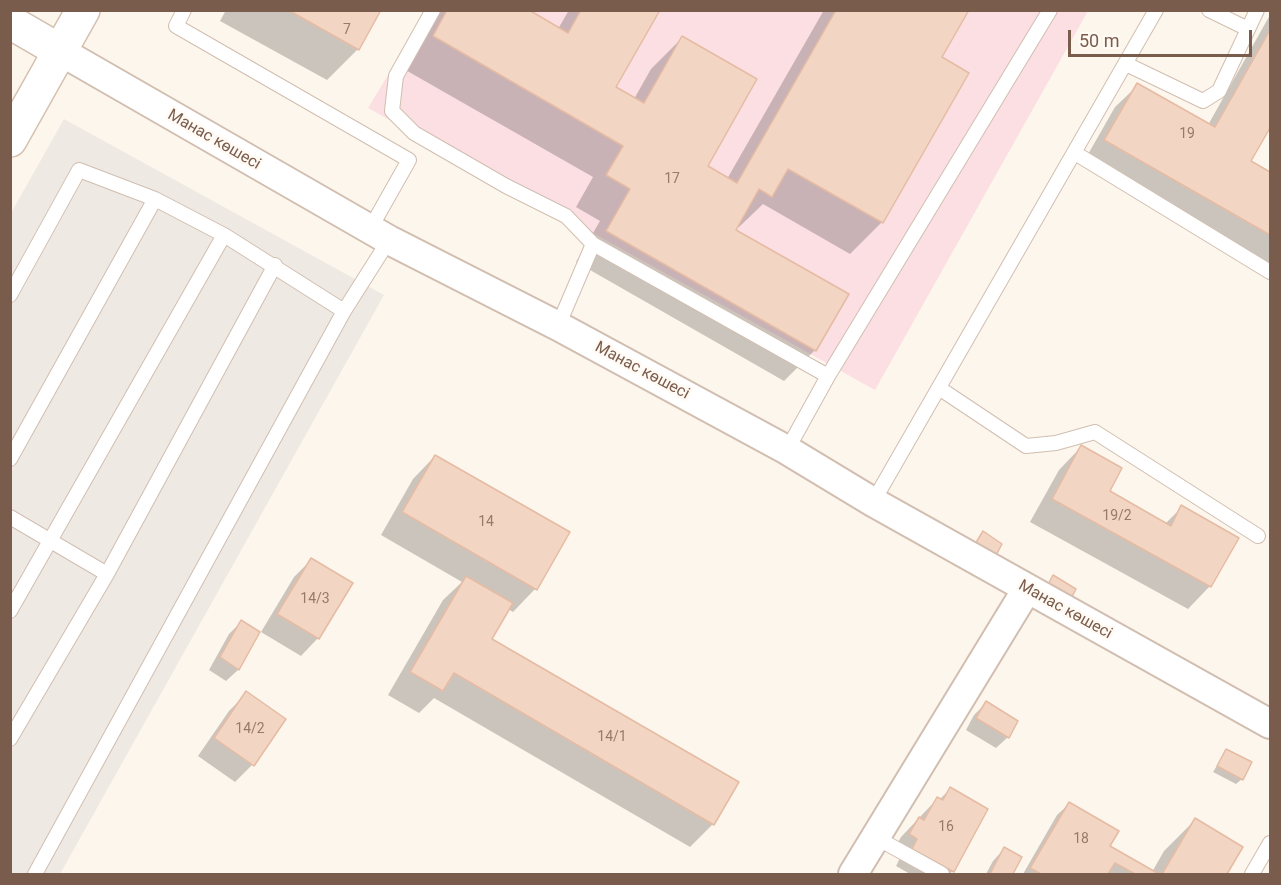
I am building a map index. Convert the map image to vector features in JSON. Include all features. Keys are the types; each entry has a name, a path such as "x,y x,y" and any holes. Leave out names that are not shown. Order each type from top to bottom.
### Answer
{"main road":[{"path":"10,140 83,10"},
{"name":"Манас көшесі","path":"10,22 60,51"}],"street":[{"name":"Манас көшесі","path":"60,51 379,234 558,326 787,450 873,502 1270,723"},
{"path":"852,874 1027,589"}],"lane":[{"path":"35,874 344,311 409,160 176,26 184,10"},
{"path":"433,10 396,76 392,111 414,134 506,186 566,216 593,244 828,376"},
{"path":"787,450 828,376 1050,10"},
{"path":"873,502 1156,10"},
{"path":"1209,10 1248,29"},
{"path":"1126,64 1203,101 1219,91 1257,10"},
{"path":"1075,153 1270,272"},
{"path":"10,295 79,170 155,199 224,234 344,311"},
{"path":"10,459 155,199"},
{"path":"10,611 224,234"},
{"path":"558,326 593,244"},
{"path":"10,739 107,574 275,265"},
{"path":"939,388 1026,446 1056,443 1095,432 1258,536"},
{"path":"10,517 107,574"},
{"path":"875,837 942,874"},
{"path":"1252,874 1270,843"}],"shaded area":[{"path":"427,11 1088,11 875,390 368,108"},
{"path":"64,119 384,295 60,874 11,874 11,213"}],"building":[{"path":"288,10 381,10 359,50"},
{"path":"447,10 529,10 568,33 581,10 660,10 616,87 644,103 682,36 757,79 708,166 737,183 836,10 969,10 942,57 969,73 883,223 788,169 772,197 759,189 736,230 849,294 816,351 606,231 630,189 606,175 623,146 433,36"},
{"path":"1270,30 1270,128 1251,161 1270,172 1270,235 1104,140 1137,83 1215,127"},
{"path":"1081,445 1122,468 1110,491 1171,526 1181,505 1239,538 1211,587 1052,499"},
{"path":"435,455 570,532 537,590 402,512"},
{"path":"983,531 1002,544 992,563 972,549"},
{"path":"311,558 353,583 319,639 277,614"},
{"path":"1053,575 1076,589 1067,606 1044,592"},
{"path":"466,576 513,603 492,639 739,782 714,825 454,673 443,691 410,672"},
{"path":"241,620 260,632 239,670 220,657"},
{"path":"246,691 286,719 254,766 214,738"},
{"path":"986,701 1018,721 1009,738 976,718"},
{"path":"1226,749 1252,762 1243,780 1217,766"},
{"path":"950,787 988,809 954,872 912,849 917,839 909,834 919,817 924,820 937,797 943,800"},
{"path":"1069,802 1119,831 1110,846 1159,874 1135,874 1115,863 1108,874 1041,874 1030,868"},
{"path":"1195,818 1243,847 1227,874 1162,874"},
{"path":"1004,847 1022,857 1013,874 990,874"}]}
